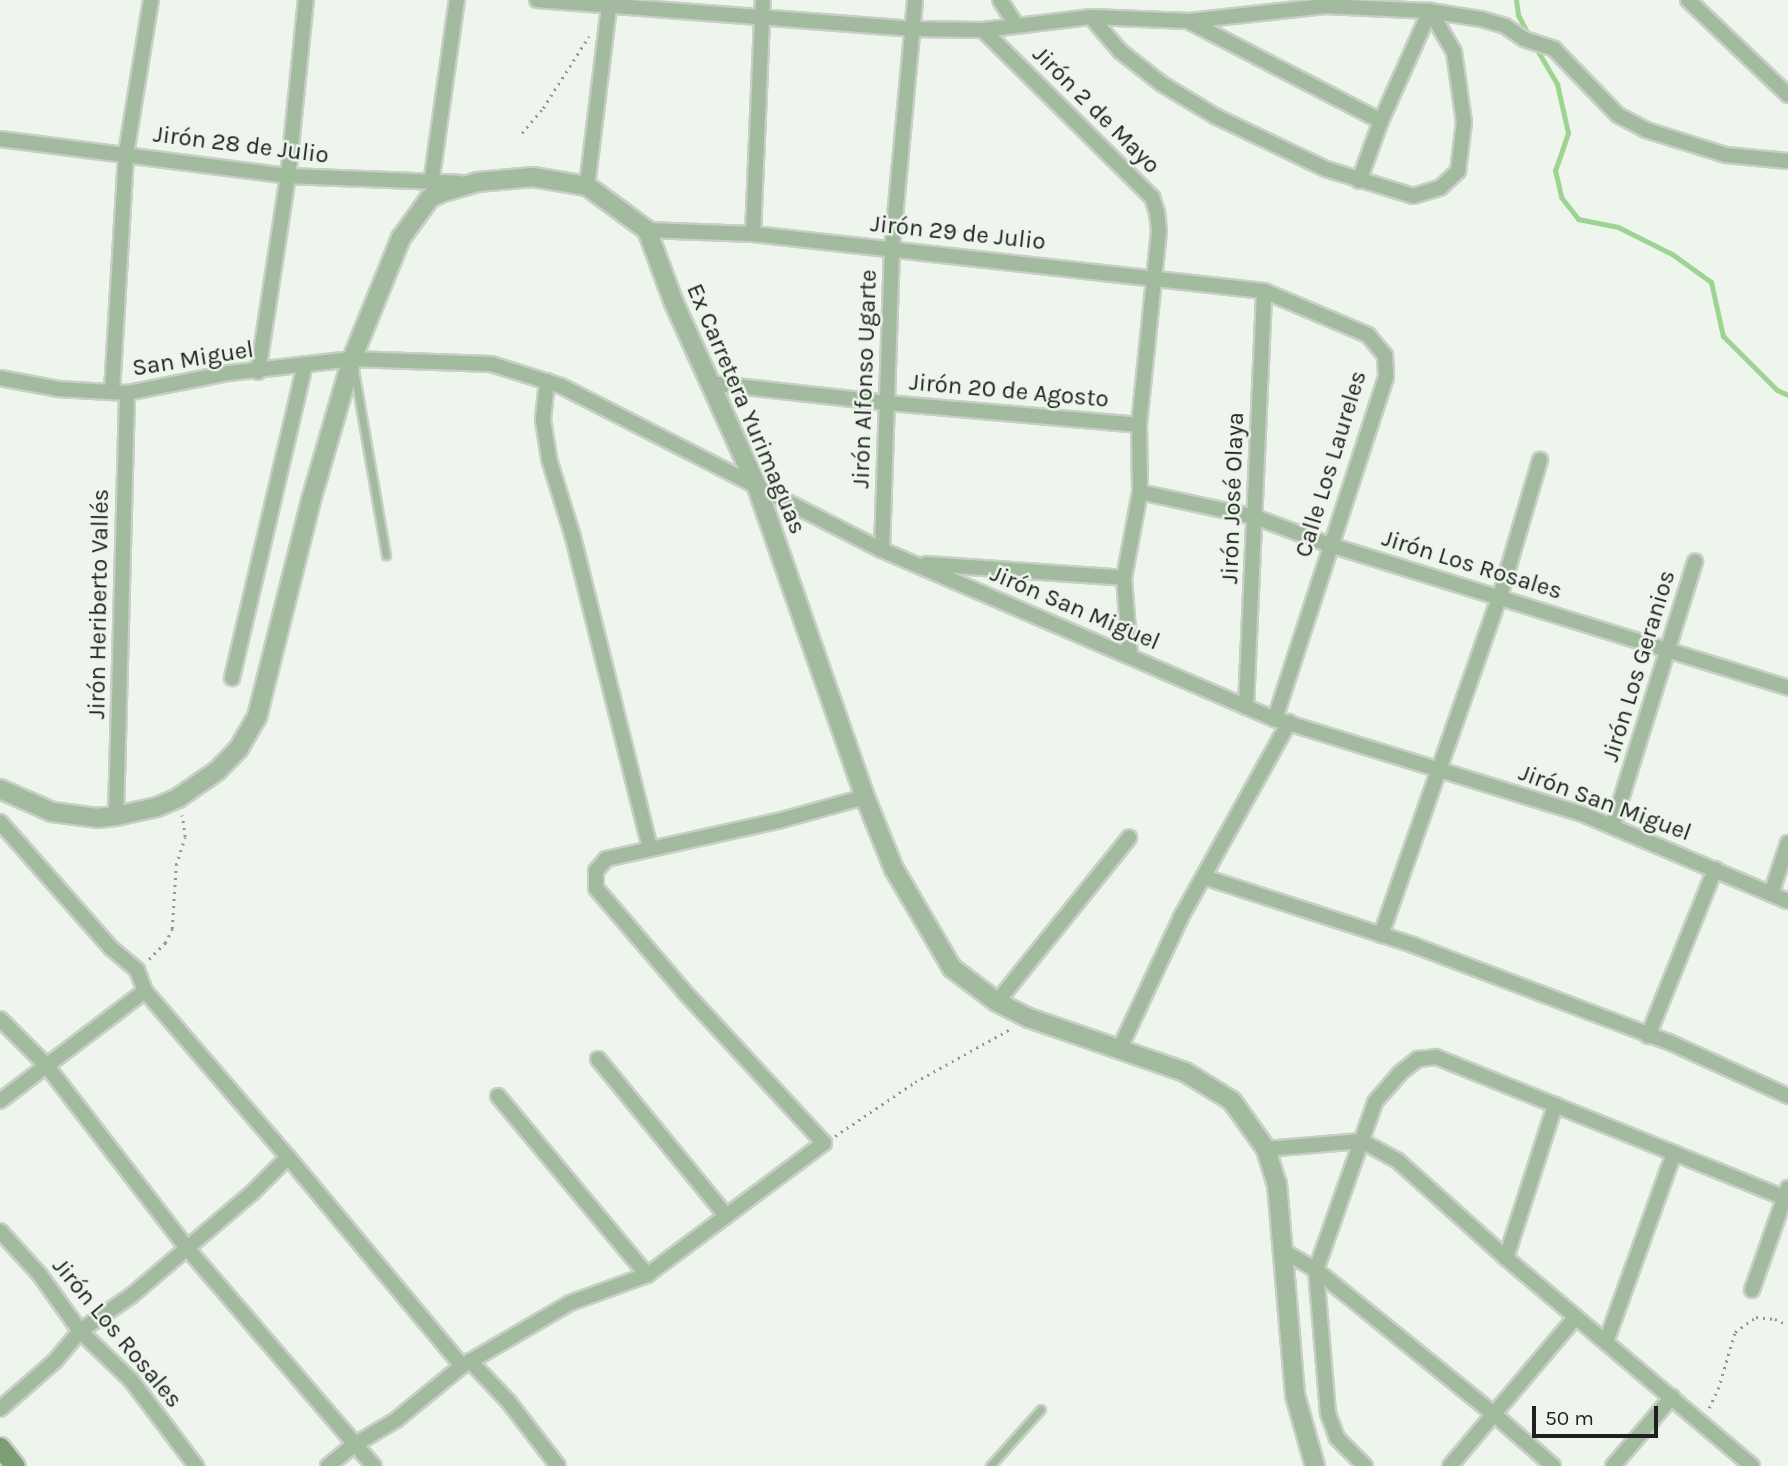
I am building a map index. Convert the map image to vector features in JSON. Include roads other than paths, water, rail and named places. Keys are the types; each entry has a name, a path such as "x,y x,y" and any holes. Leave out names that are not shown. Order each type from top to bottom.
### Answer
{"street":[{"name":"Jirón Heriberto Vallés","path":"116,816 120,392 126,154 151,0"},
{"path":"258,372 288,176 306,0"},
{"path":"431,184 457,0"},
{"path":"537,0 609,2 762,18 911,29 983,30 1091,17 1189,21 1322,3 1430,11 1481,19 1505,26 1524,39 1555,48 1618,115 1646,130 1726,155 1788,161"},
{"path":"753,234 763,0"},
{"name":"Jirón Alfonso Ugarte","path":"882,550 892,249 915,0"},
{"path":"1000,0 1017,26"},
{"path":"1688,0 1785,87"},
{"path":"587,186 609,2"},
{"path":"1091,17 1120,51 1162,84 1270,144 1359,181 1413,196 1440,188 1458,171 1464,122 1454,52 1430,11"},
{"path":"1359,181 1381,121 1430,11"},
{"path":"1189,21 1381,121"},
{"name":"Jirón 2 de Mayo","path":"983,30 1152,197 1159,231 1139,425 1140,492 1124,578 1130,656"},
{"name":"Jirón 28 de Julio","path":"0,139 288,176 431,184 478,182"},
{"path":"0,789 52,812 97,818 116,816 157,807 178,798 217,771 239,748 257,717 311,500 352,359 401,238 430,198 478,182 533,177 587,186 647,230"},
{"name":"Jirón 29 de Julio","path":"647,230 753,234 1264,291"},
{"name":"Ex Carretera Yurimaguas","path":"647,230 709,383 757,487 865,797 894,869 952,968 998,1002 1029,1018 1185,1072 1232,1101 1266,1149 1277,1184 1285,1252 1295,1395 1315,1466"},
{"name":"Jirón José Olaya","path":"1246,707 1264,291"},
{"name":"Calle Los Laureles","path":"1120,1048 1181,917 1204,877 1282,720 1330,545 1386,377 1385,355 1368,335 1264,291"},
{"name":"San Miguel","path":"0,378 58,388 120,392 229,373 258,372 352,359"},
{"name":"Jirón San Miguel","path":"352,359 491,364 547,381 882,550 1246,707 1612,825 1788,901"},
{"path":"232,678 305,364"},
{"path":"547,381 543,420 549,459 573,537 650,848"},
{"name":"Jirón 20 de Agosto","path":"709,383 888,403 1139,425"},
{"path":"1381,934 1500,596 1540,460"},
{"name":"Jirón Los Rosales","path":"1140,492 1255,517 1330,545 1788,688"},
{"name":"Jirón Los Geranios","path":"1612,825 1669,653 1695,561"},
{"path":"913,564 1124,578"},
{"path":"328,1466 354,1445 396,1420 466,1363 570,1303 647,1275 725,1214 824,1143 683,990 596,888 596,871 606,859 778,821 865,797"},
{"path":"0,822 111,948 137,970 145,990 466,1363 508,1401 558,1466"},
{"path":"998,1002 1129,838"},
{"path":"1771,894 1788,843"},
{"path":"1648,1036 1715,869"},
{"path":"1204,877 1381,934 1648,1036 1788,1096"},
{"path":"0,1101 145,990"},
{"path":"0,1019 46,1065 186,1247 374,1466"},
{"path":"1365,1466 1337,1438 1328,1413 1316,1269 1375,1102 1399,1073 1418,1059 1436,1057 1674,1153 1787,1195 1752,1290"},
{"path":"598,1059 725,1214"},
{"path":"498,1096 647,1275"},
{"path":"1506,1258 1555,1105"},
{"path":"1266,1149 1362,1141 1398,1161 1506,1258 1752,1466"},
{"path":"1606,1342 1674,1153"},
{"path":"0,1409 55,1361 80,1331 132,1294 252,1192 288,1157"},
{"name":"Jirón Los Rosales","path":"0,1231 40,1275 80,1331 131,1380 196,1466"},
{"path":"1285,1252 1316,1269 1495,1415 1553,1466"},
{"path":"1450,1466 1576,1317"},
{"path":"1613,1466 1671,1397"}],"lane":[{"path":"352,359 386,555"},
{"path":"990,1466 1041,1409"}],"waterway":[{"path":"1516,0 1518,15 1531,39"},
{"path":"1536,48 1557,84 1568,133 1555,170 1561,197 1578,219 1618,227 1672,254 1711,282 1723,336 1777,390 1788,395"}]}
